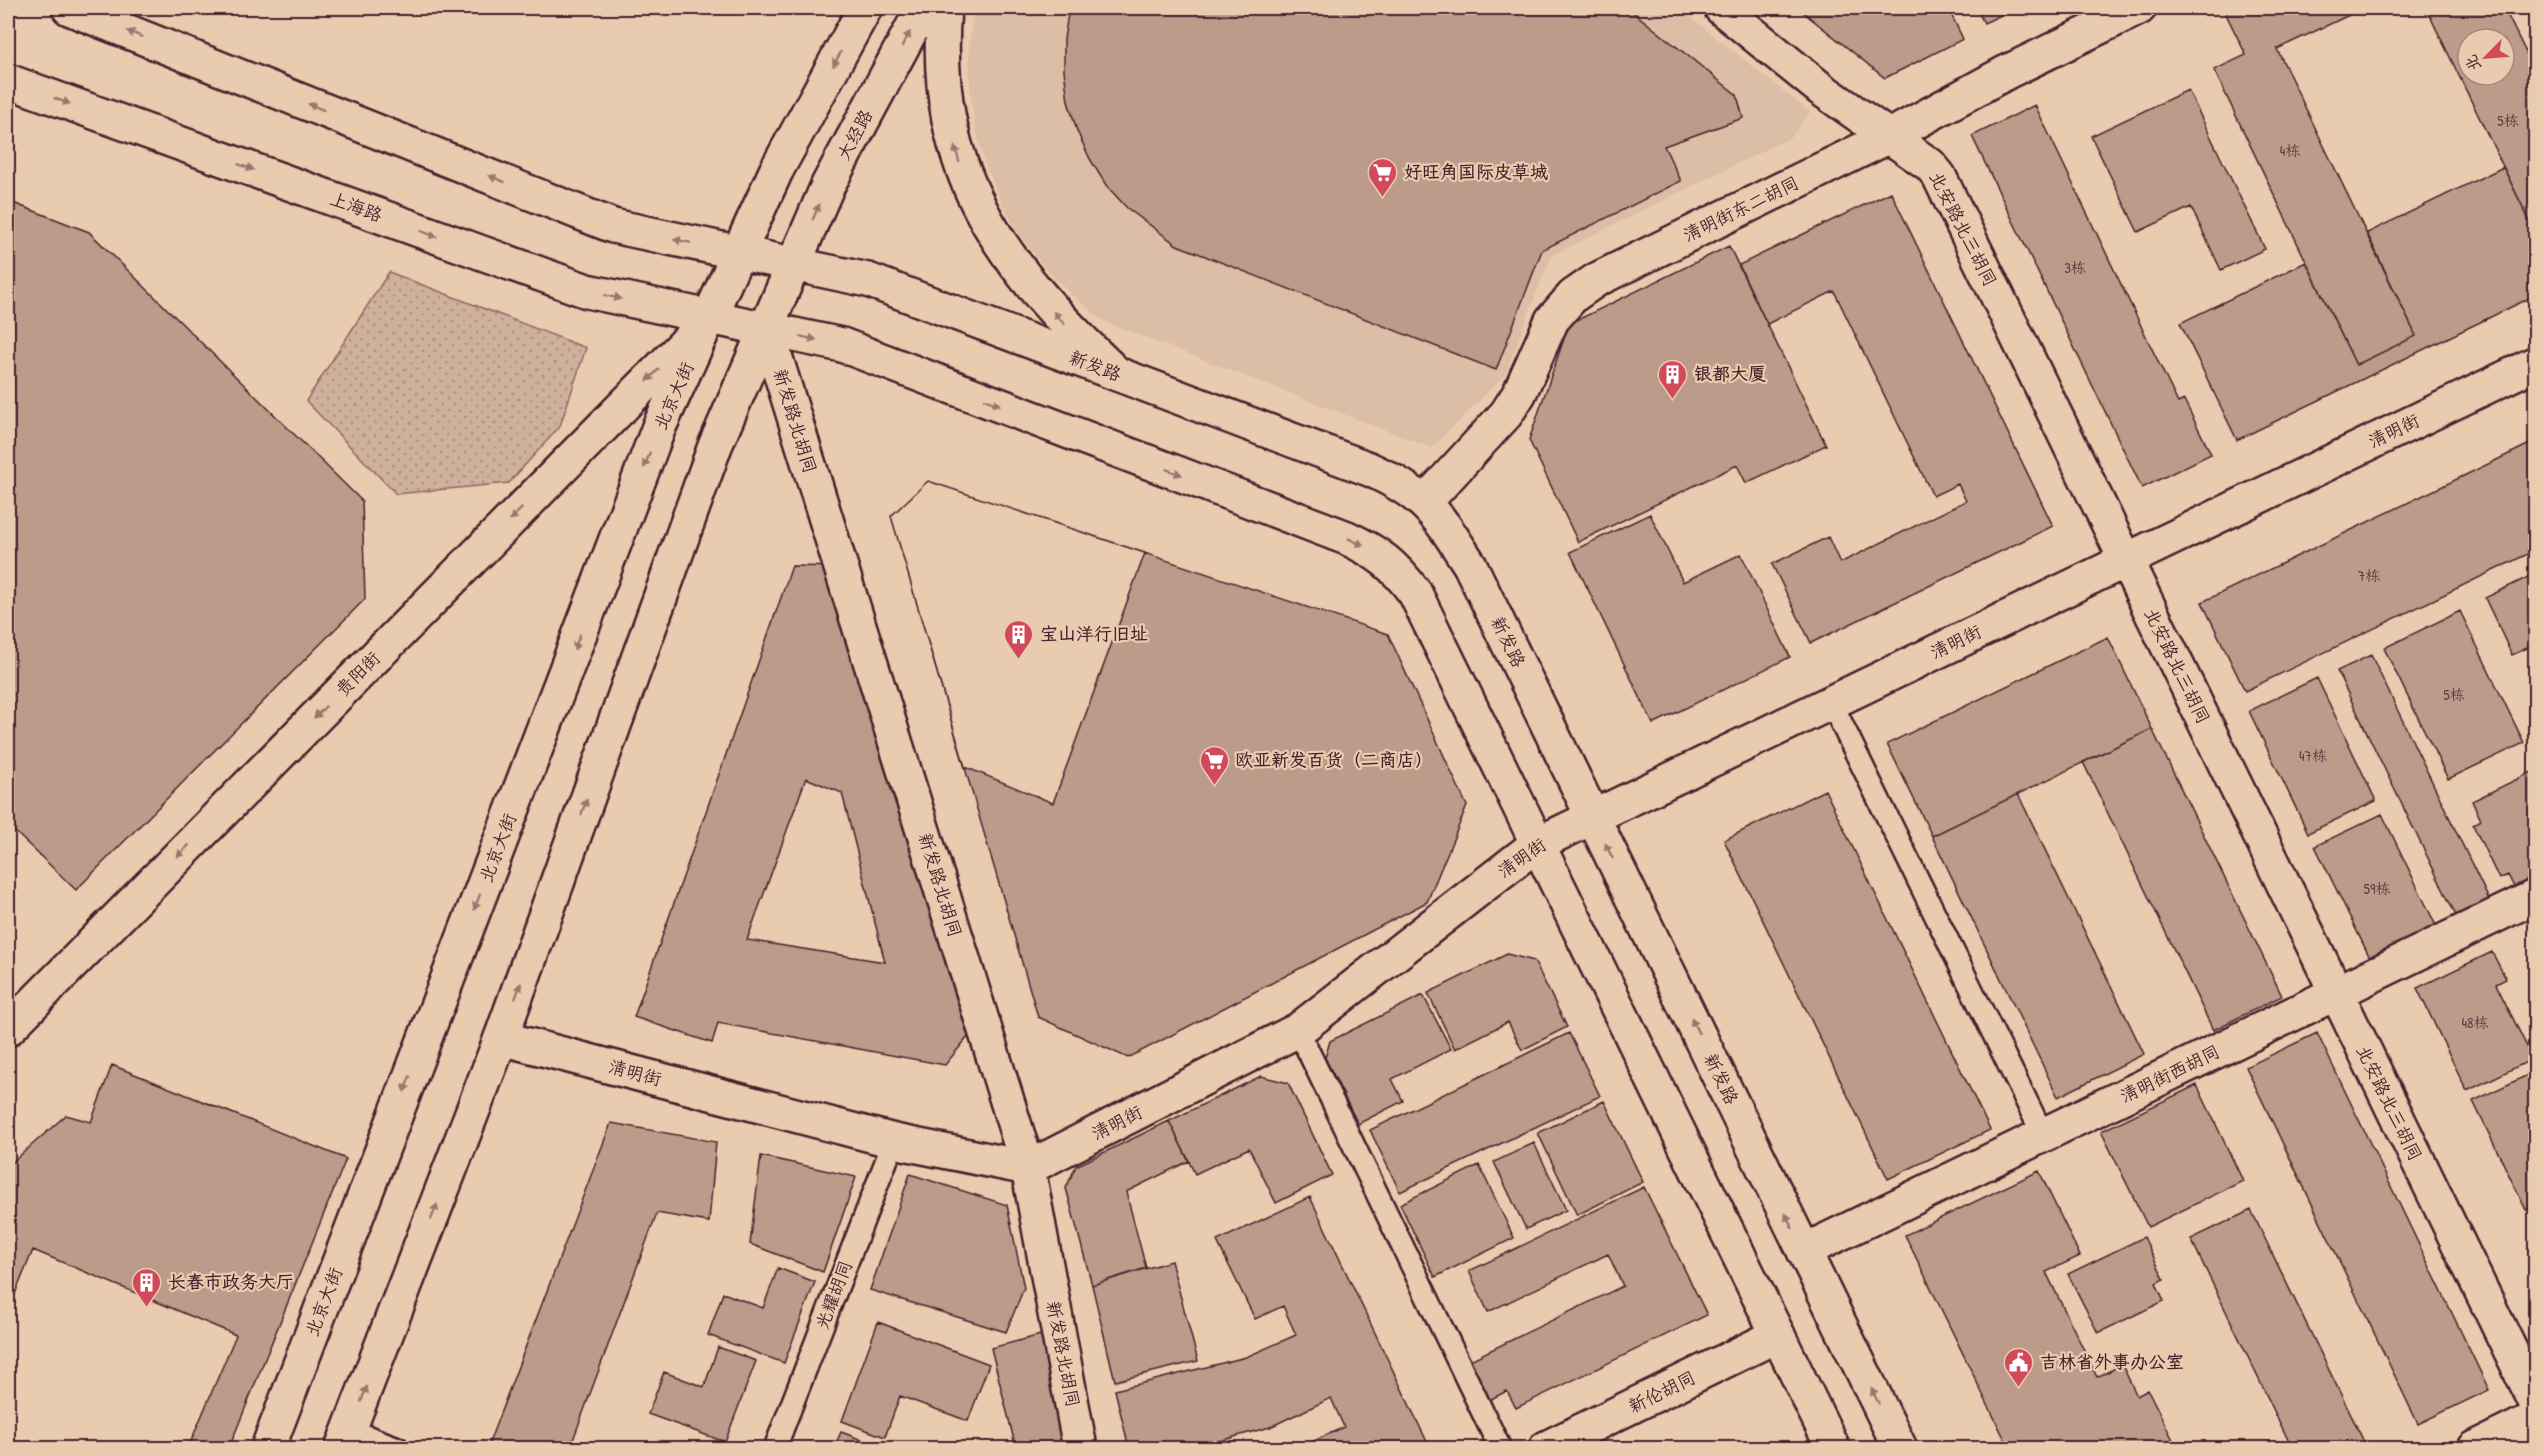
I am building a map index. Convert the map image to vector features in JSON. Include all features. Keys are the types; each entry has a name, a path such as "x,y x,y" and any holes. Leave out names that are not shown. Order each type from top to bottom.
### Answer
{"main road":[{"path":"69,8 613,226 739,253 776,171 865,8"},
{"name":"大经路","path":"793,266 828,185 923,8"},
{"path":"944,8 944,86 949,128 962,170 979,209 1000,244 1027,280 1068,328 1116,374"},
{"name":"北安路北三胡同","path":"1721,8 1821,89 1930,165 1938,176 2535,1403"},
{"name":"清明街东二胡同","path":"1425,502 1506,414 1519,394 1552,320 1573,296 1596,280 1890,136 2007,72 2139,8"},
{"name":"上海路","path":"8,81 587,291 709,318"},
{"name":"新发路","path":"739,253 868,280 1369,469 1398,482 1425,502 1470,565 1900,1449"},
{"name":"北京大街","path":"268,1449 655,438 739,253"},
{"path":"346,1439 501,1038 715,446 793,266"},
{"path":"709,318 842,345 1371,549 1396,567 1414,593 1833,1449"},
{"name":"贵阳街","path":"8,1029 709,318"},
{"name":"新发路北胡同","path":"767,330 1028,1168 1080,1449"},
{"name":"清明街","path":"501,1038 894,1141 1028,1168 1298,1030 1537,844 2535,363"},
{"name":"清明街西胡同","path":"1804,1251 2535,896"},
{"name":"新伦胡同","path":"1546,1449 1778,1335"},
{"path":"2475,1449 2535,1418"}],"lane":[{"path":"1831,702 2043,1135"},
{"path":"1298,1030 1500,1449"},
{"name":"光耀胡同","path":"775,1449 894,1141"},
{"path":"346,1439 398,1449"}],"shaded area":[{"name":"好旺角国际皮草城","path":"974,8 1679,8 1810,112 1791,137 1551,256 1505,375 1432,448 1105,322 1073,296 1044,267 1019,235 984,161 975,125 970,87 969,49"},
{"path":"389,272 586,348 560,426 509,483 396,494 306,401"}],"building":[{"name":"好旺角国际皮草城","path":"1069,8 1604,8 1606,10 1628,8 1737,95 1743,118 1664,146 1681,181 1542,250 1496,370 1177,245 1127,208 1106,185 1090,159 1077,131 1068,101 1064,70 1064,39"},
{"path":"1798,8 1948,8 1963,39 1885,78"},
{"path":"1976,8 2016,8 1984,23"},
{"path":"2223,8 2364,8 2277,49 2416,336 2356,365 2214,70 2246,55"},
{"path":"2426,8 2504,8 2513,27 2456,27 2456,70"},
{"path":"2516,32 2536,73 2536,234 2464,87 2516,87"},
{"path":"2188,90 2265,249 2221,270 2191,207 2138,232 2091,136"},
{"path":"2035,105 2178,403 2184,400 2211,454 2142,488 1972,136"},
{"path":"2503,167 2536,234 2536,295 2237,440 2180,323 2306,262 2356,365 2416,336 2367,233"},
{"path":"1891,192 2053,526 1811,643 1772,564 1828,537 1840,563 1966,501 1958,484 1933,496 1834,291 1767,324 1739,265"},
{"path":"8,201 89,232 362,501 365,599 76,890 8,825"},
{"name":"银都大厦","path":"1729,246 1826,445 1746,483 1737,465 1578,542 1529,440 1569,324"},
{"path":"2536,441 2536,550 2245,691 2202,602"},
{"name":"欧亚新发百货（二商店）","path":"928,481 1388,634 1467,806 1427,902 1128,1058 1038,1017 891,516"},
{"name":"宝山洋行旧址","path":"928,481 1145,553 1053,803 965,767 891,516"},
{"path":"1650,514 1683,582 1741,554 1790,657 1653,724 1570,552"},
{"path":"792,566 844,567 972,1032 945,1065 718,1023 712,1043 634,1017","holes":["806,778 842,793 885,962 747,940"]},
{"path":"2530,576 2536,588 2536,644 2512,655 2485,598"},
{"path":"2460,611 2524,743 2448,779 2384,648"},
{"path":"2108,637 2152,729 1932,836 1887,744"},
{"path":"2371,655 2493,908 2460,924 2337,671"},
{"path":"2317,678 2376,801 2308,833 2249,711"},
{"path":"2152,729 2282,996 2213,1030 2083,762"},
{"path":"2536,770 2536,884 2517,893 2508,875 2499,879 2473,825 2481,820 2472,801"},
{"path":"1825,790 1990,1130 1888,1179 1724,840"},
{"path":"2018,794 2144,1054 2058,1097 1932,836"},
{"path":"2382,814 2439,932 2373,964 2315,846"},
{"path":"2492,952 2506,979 2496,984 2533,1059 2467,1091 2417,988"},
{"path":"1507,954 1534,961 1567,1027 1522,1050 1508,1022 1455,1049 1428,993"},
{"path":"1423,995 1451,1049 1392,1079 1403,1101 1358,1124 1325,1058 1330,1041"},
{"path":"1569,1033 1600,1096 1400,1192 1370,1130"},
{"path":"2317,1033 2489,1390 2418,1424 2246,1067"},
{"name":"长春市政务大厅","path":"112,1065 346,1159 229,1448 8,1448 8,1166 66,1115 91,1122"},
{"path":"2536,1071 2536,1205 2526,1210 2473,1101"},
{"path":"1261,1076 1288,1083 1332,1175 1276,1203 1249,1148 1195,1174 1169,1121"},
{"path":"2197,1085 2243,1181 2148,1227 2101,1131"},
{"path":"1604,1101 1643,1182 1577,1215 1538,1133"},
{"path":"1169,1121 1189,1161 1126,1192 1146,1268 1092,1285 1066,1188 1076,1166"},
{"path":"611,1123 716,1142 709,1222 657,1213 570,1448 487,1448"},
{"path":"1534,1143 1566,1210 1526,1229 1494,1162"},
{"path":"761,1156 856,1177 823,1272 750,1244"},
{"path":"1479,1165 1514,1238 1435,1277 1400,1204"},
{"path":"2039,1171 2080,1256 2046,1272 2097,1377 2122,1365 2137,1396 2148,1390 2177,1448 2009,1448 1905,1235"},
{"path":"910,1174 1007,1205 1024,1288 1006,1332 870,1290"},
{"path":"1644,1187 1707,1315 1516,1408 1507,1391 1487,1401 1468,1361 1623,1286 1608,1254 1488,1312 1469,1271"},
{"path":"1310,1197 1430,1448 1299,1448 1344,1427 1331,1398 1270,1427 1194,1448 1129,1448 1115,1390 1246,1357 1296,1335 1283,1306 1255,1319 1217,1241"},
{"path":"2251,1210 2367,1448 2292,1448 2191,1239"},
{"path":"2144,1237 2164,1279 2156,1283 2164,1301 2098,1333 2068,1274"},
{"path":"33,1250 236,1335 188,1448 8,1448 8,1311"},
{"path":"1171,1261 1198,1361 1115,1381 1092,1285"},
{"path":"778,1268 815,1282 784,1363 708,1335 723,1293 763,1308"},
{"path":"878,1322 989,1364 968,1421 900,1396 885,1437 842,1421"},
{"path":"1041,1335 1068,1448 1016,1448 991,1348"},
{"path":"718,1347 756,1361 725,1442 648,1414 664,1372 704,1387"},
{"path":"841,1432 884,1448 834,1448"}],"place":[{"name":"好旺角国际皮草城","path":"1383,198"},
{"name":"银都大厦","path":"1673,400"},
{"name":"宝山洋行旧址","path":"1019,660"},
{"name":"欧亚新发百货（二商店）","path":"1214,786"},
{"name":"长春市政务大厅","path":"147,1308"},
{"name":"吉林省外事办公室","path":"2019,1388"}]}
